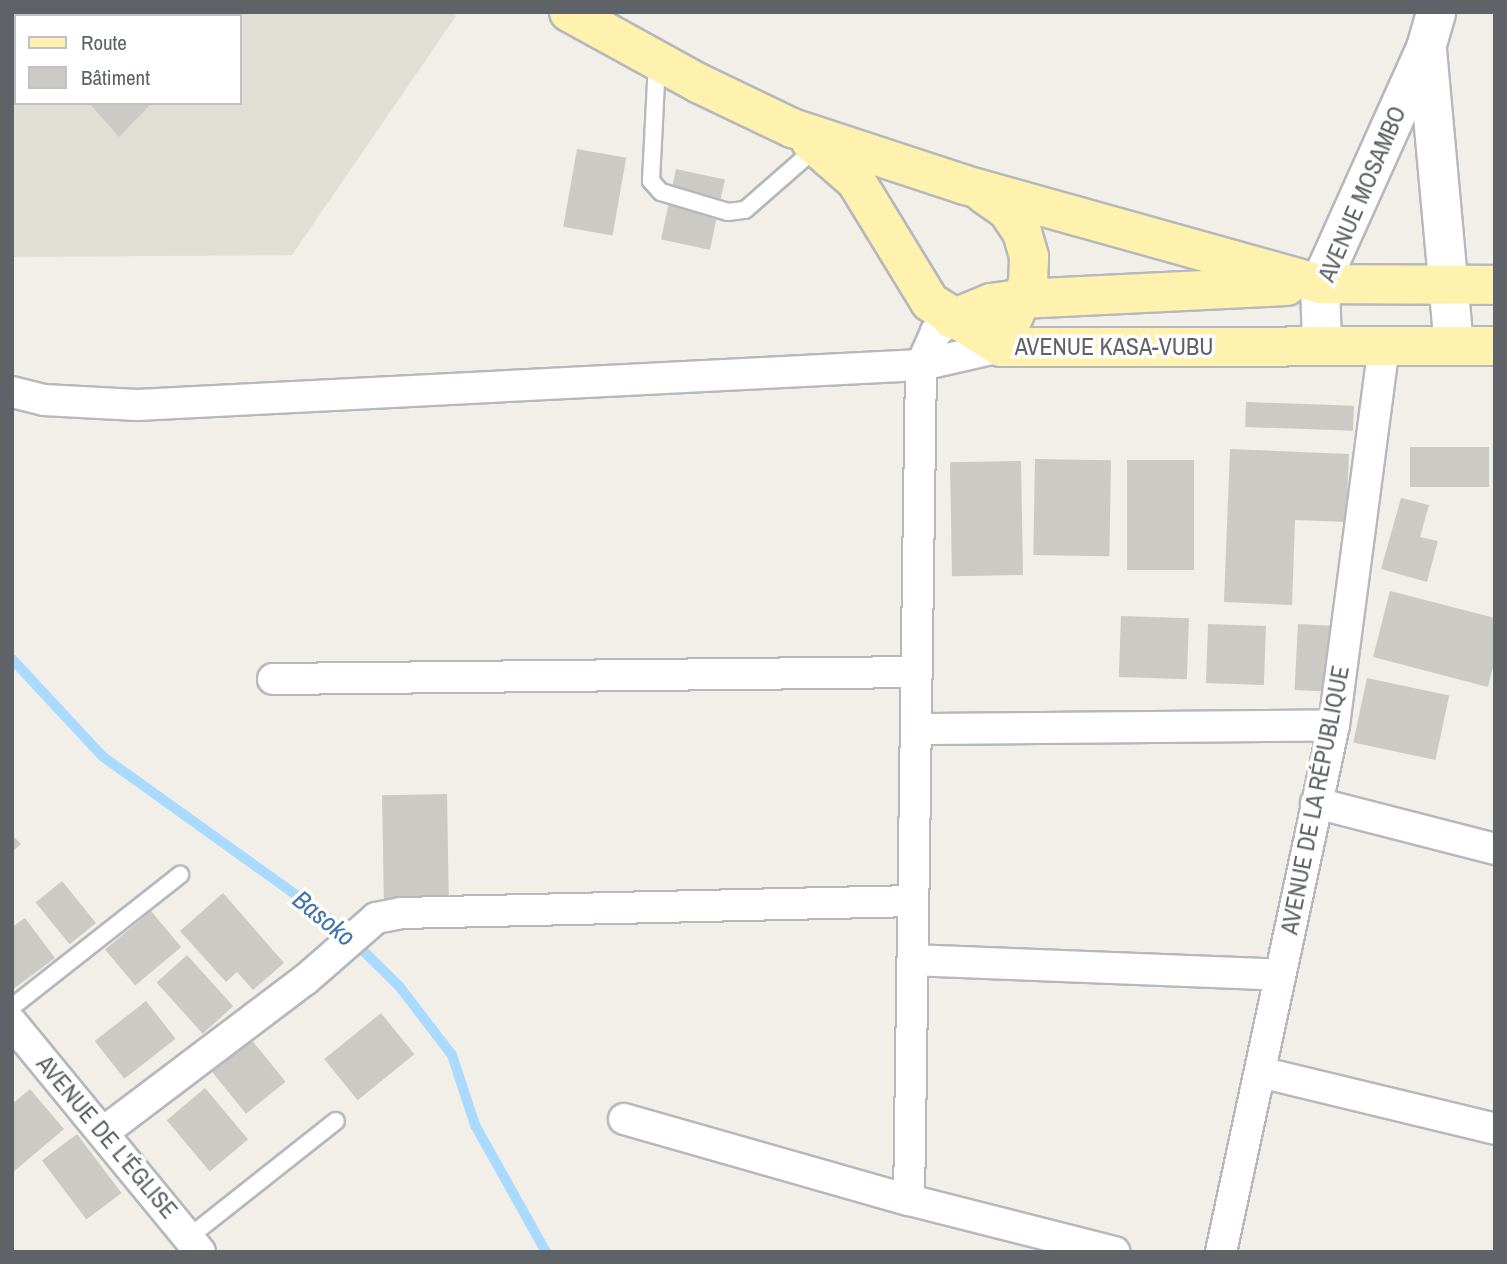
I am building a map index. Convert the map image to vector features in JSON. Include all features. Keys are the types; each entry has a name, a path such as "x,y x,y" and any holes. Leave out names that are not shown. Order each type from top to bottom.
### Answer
{"main road":[{"name":"AVENUE KASA-VUBU","path":"569,12 805,138 1320,285 1495,285"},
{"name":"AVENUE KASA-VUBU","path":"805,138 856,181 930,302 952,319 1001,347 1495,346"},
{"path":"965,185 1007,211 1022,232 1030,257 1021,299 1001,347"},
{"path":"952,319 990,303 1021,299 1320,285"}],"street":[{"name":"AVENUE MOSAMBO","path":"1322,346 1320,285 1426,48 1436,12"},
{"name":"AVENUE MOSAMBO","path":"1426,48 1446,285 1454,346"},
{"path":"909,1200 921,365 936,332 952,319"},
{"name":"AVENUE DE LA RÉPUBLIQUE","path":"1221,1252 1334,725 1384,345"},
{"path":"12,392 44,400 137,405 921,365 1001,347"},
{"path":"273,679 917,672"},
{"path":"916,729 1334,725"},
{"path":"1316,803 1495,849"},
{"path":"105,1131 305,980 376,918 401,913 913,901"},
{"path":"913,960 1280,975"},
{"name":"AVENUE DE L'ÉGLISE","path":"12,1023 105,1131 195,1245"},
{"path":"1260,1072 1495,1129"},
{"path":"624,1119 909,1200 1115,1252"}],"lane":[{"path":"657,61 651,181 661,192 728,212 745,210 805,138"},
{"path":"12,1007 180,875"},
{"path":"195,1245 336,1121"}],"shaded area":[{"path":"12,12 451,12 456,16 292,255 12,257"}],"building":[{"path":"12,12 76,14 14,14 14,16"},
{"path":"144,12 214,12 214,14"},
{"path":"91,105 150,105 119,137"},
{"path":"577,149 626,158 613,235 563,227"},
{"path":"676,169 725,179 710,250 661,239"},
{"path":"1246,402 1354,406 1353,431 1245,427"},
{"path":"1410,447 1489,447 1489,487 1410,487"},
{"path":"1230,449 1349,454 1346,522 1295,520 1292,605 1224,602"},
{"path":"1035,459 1111,460 1109,556 1033,555"},
{"path":"1127,460 1194,460 1194,570 1127,570"},
{"path":"1021,461 1023,575 952,576 950,462"},
{"path":"1401,498 1429,505 1420,537 1438,541 1427,582 1381,569"},
{"path":"1390,591 1495,618 1495,659 1488,687 1373,657"},
{"path":"1121,616 1189,618 1187,679 1119,677"},
{"path":"1208,624 1266,626 1264,685 1206,683"},
{"path":"1298,624 1332,626 1328,692 1295,690"},
{"path":"1367,678 1449,695 1435,760 1353,743"},
{"path":"447,794 449,900 384,901 382,795"},
{"path":"12,835 21,844 12,852"},
{"path":"62,881 96,923 70,944 36,902"},
{"path":"223,893 284,963 253,990 237,972 226,982 180,931"},
{"path":"151,911 181,947 135,986 105,950"},
{"path":"25,918 55,958 12,990 12,927"},
{"path":"187,955 233,1006 203,1034 157,982"},
{"path":"146,1001 176,1039 124,1079 95,1041"},
{"path":"381,1013 414,1054 358,1100 324,1059"},
{"path":"251,1039 286,1082 246,1114 211,1071"},
{"path":"205,1088 248,1139 210,1171 167,1120"},
{"path":"30,1089 64,1129 12,1173 12,1104"},
{"path":"77,1134 122,1193 86,1220 42,1160"}],"waterway":[{"name":"Basoko","path":"12,659 102,756 334,922 399,986 452,1055 475,1125 546,1252"}]}
